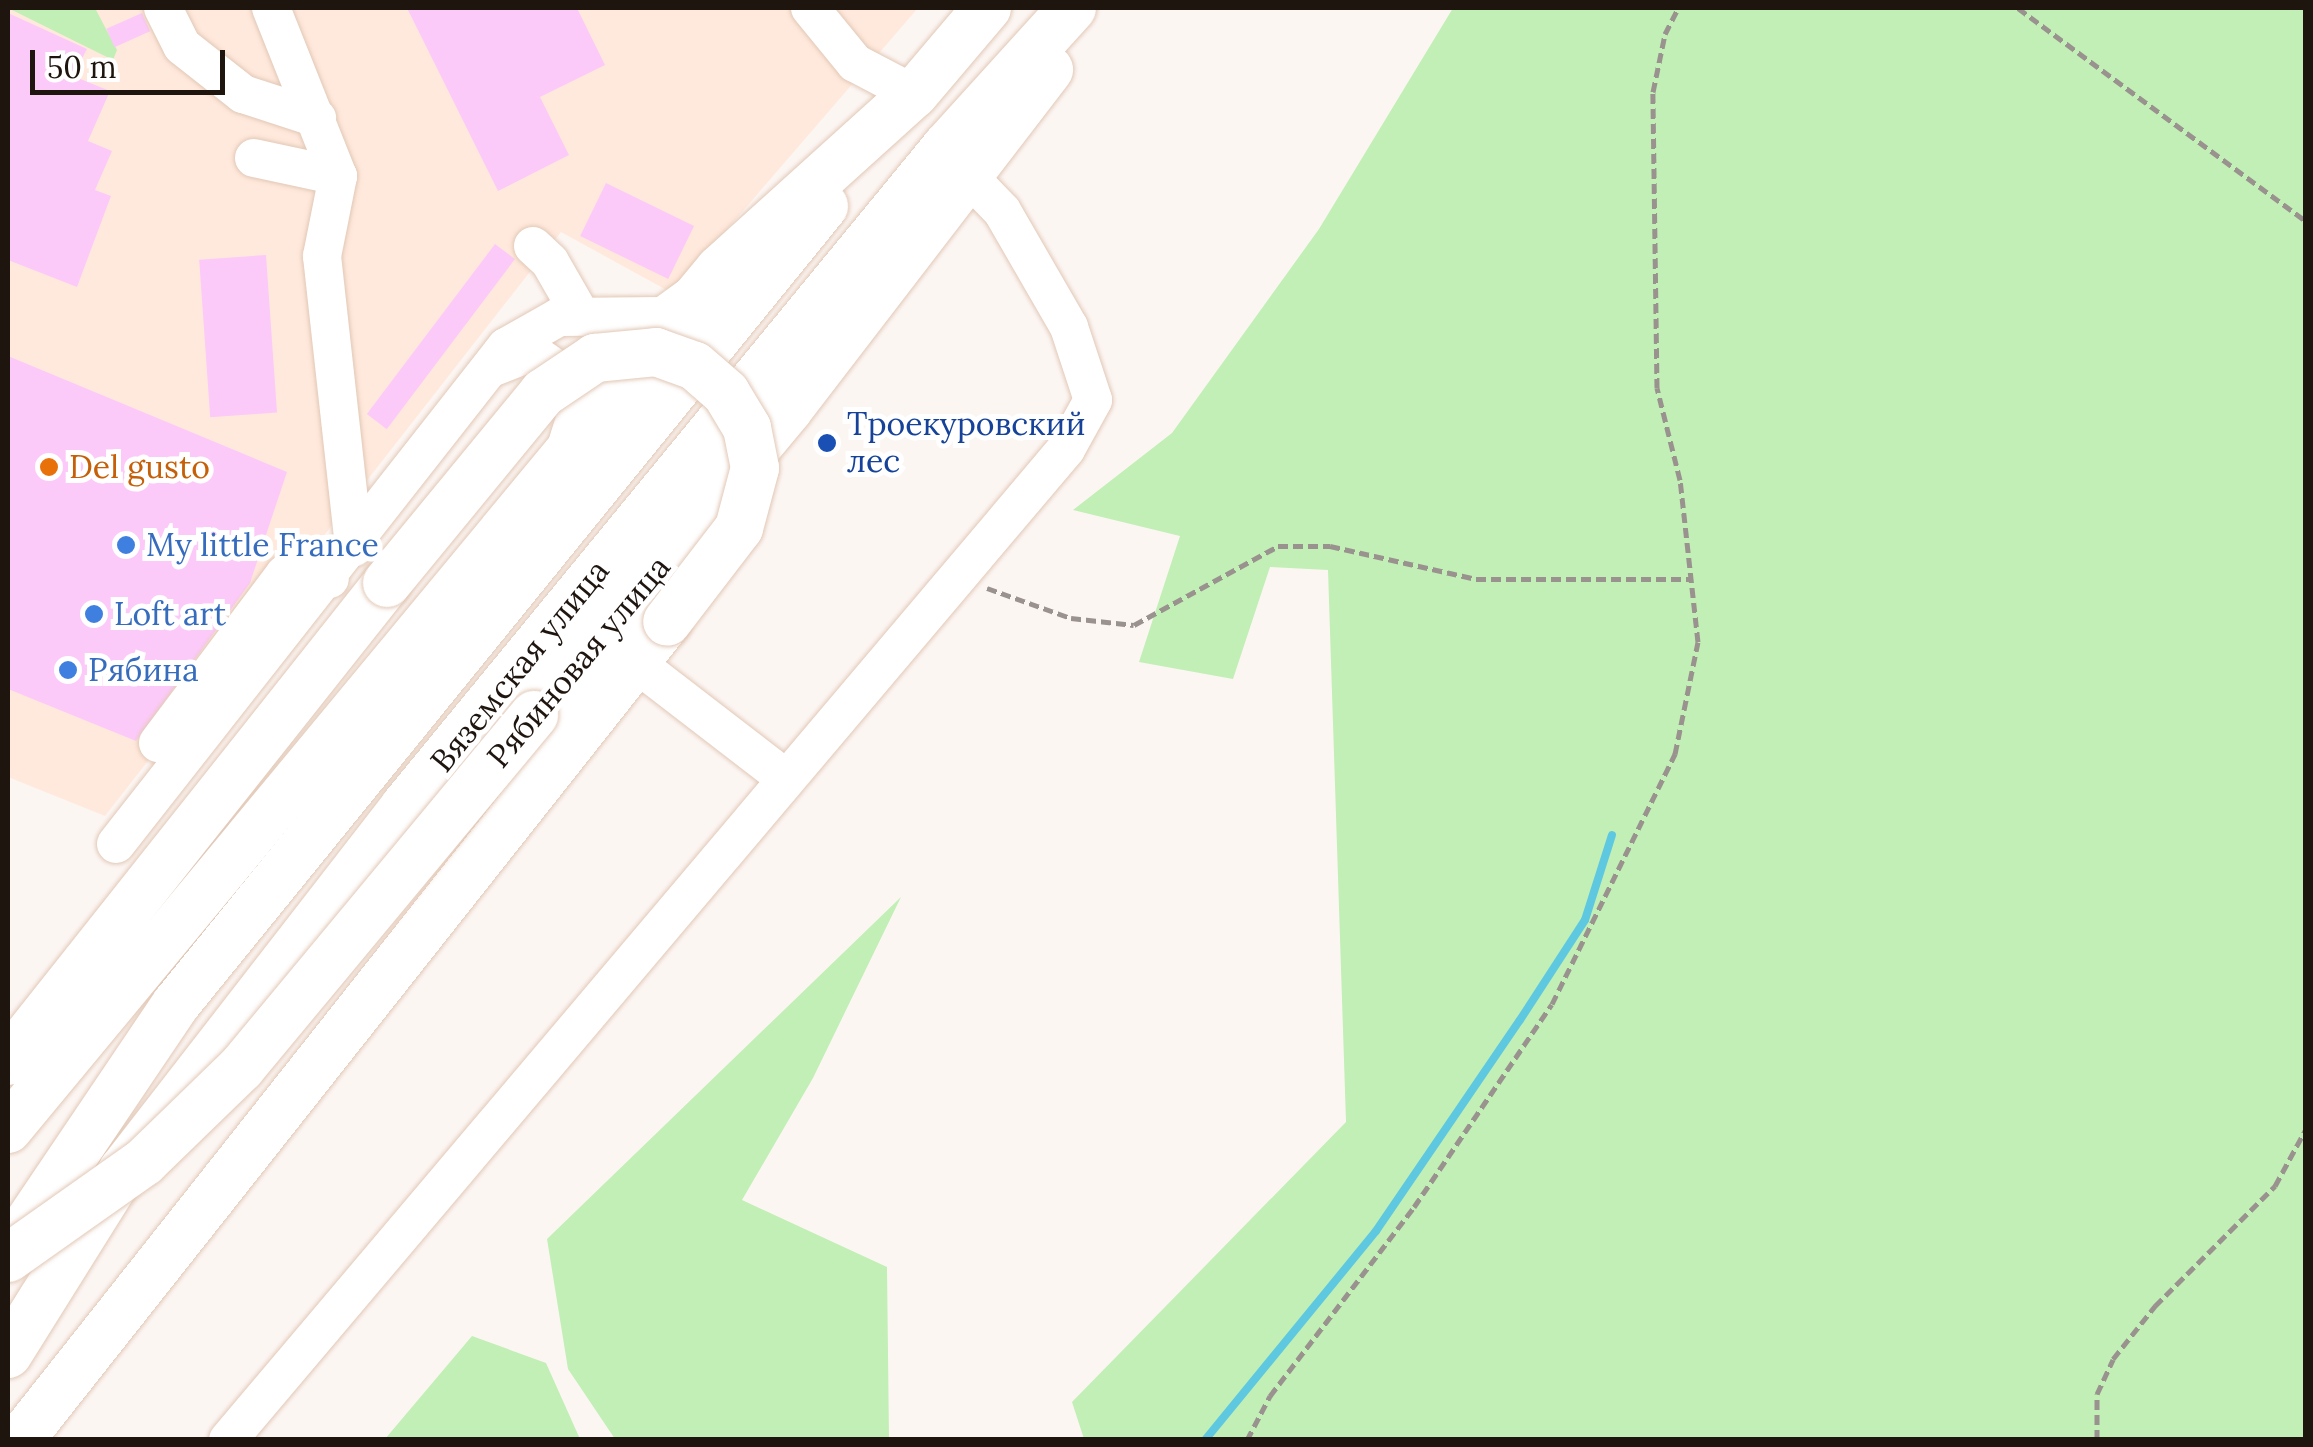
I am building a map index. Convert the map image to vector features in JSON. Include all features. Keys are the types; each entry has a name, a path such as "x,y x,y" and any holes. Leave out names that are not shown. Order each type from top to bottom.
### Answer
{"main road":[{"path":"8,1129 565,451 720,270 914,94 987,8"},
{"name":"Вяземская улица","path":"8,1354 124,1170 405,806 947,146 1072,8"},
{"name":"Рябиновая улица","path":"8,1255 144,1162 241,1068 788,410 970,178 1090,8"},
{"name":"Вяземская улица","path":"8,1255 187,990 914,94"},
{"path":"8,1061 543,393 595,358 656,352 695,366 726,393 747,428 753,489 739,528 20,1440"}],"lane":[{"path":"163,8 182,46 244,94 317,118"},
{"path":"270,8 338,176 322,256 354,548"},
{"path":"810,8 855,63 914,94"},
{"path":"254,158 338,176"},
{"path":"228,1440 784,777 1066,449 1094,400 1068,327 1002,212 970,178"},
{"path":"533,246 550,262 580,316"},
{"path":"116,844 330,579 485,371 526,331 580,316 663,316 720,270"},
{"path":"485,371 532,352 561,372 577,412 565,451"},
{"path":"158,744 285,574 330,579"},
{"path":"654,677 784,777"}],"path":[{"path":"1246,1440 1270,1396 1414,1207 1560,988 1675,754 1698,642 1680,480 1657,388 1653,92 1665,34 1678,8"},
{"path":"2018,8 2306,221"},
{"path":"954,576 1071,618 1134,625 1278,546 1330,546 1476,579 1688,579"},
{"path":"2096,1440 2098,1394 2113,1359 2155,1306 2275,1186 2306,1130"}],"shaded area":[{"path":"8,8 918,8 672,293 561,232 105,816 8,777"}],"green space":[{"path":"8,8 95,8 117,50 113,60"},
{"path":"1453,8 2305,8 2305,1439 1084,1439 1072,1402 1346,1122 1328,570 1270,567 1233,679 1139,662 1180,536 1073,510 1172,433 1319,229"},
{"path":"901,897 813,1078 742,1200 887,1267 889,1439 615,1439 568,1369 547,1239"},
{"path":"472,1336 546,1363 580,1439 385,1439"}],"building":[{"path":"407,8 577,8 605,65 540,97 569,155 498,191"},
{"path":"8,13 87,49 73,76 110,91 88,141 112,151 95,190 111,196 77,287 8,260"},
{"path":"142,13 150,31 115,47 106,29"},
{"path":"606,183 694,226 668,279 580,236"},
{"path":"495,244 515,259 387,429 367,414"},
{"path":"266,255 277,413 210,417 199,260"},
{"path":"8,356 287,472 250,583 136,741 8,689"}],"waterway":[{"path":"1205,1440 1376,1231 1520,1020 1585,920 1612,835"}],"place":[{"name":"Троекуровский лес","path":"827,443"},
{"name":"Del gusto","path":"49,467"},
{"name":"My little France","path":"126,545"},
{"name":"Loft art","path":"94,614"},
{"name":"Рябина","path":"68,670"}]}
